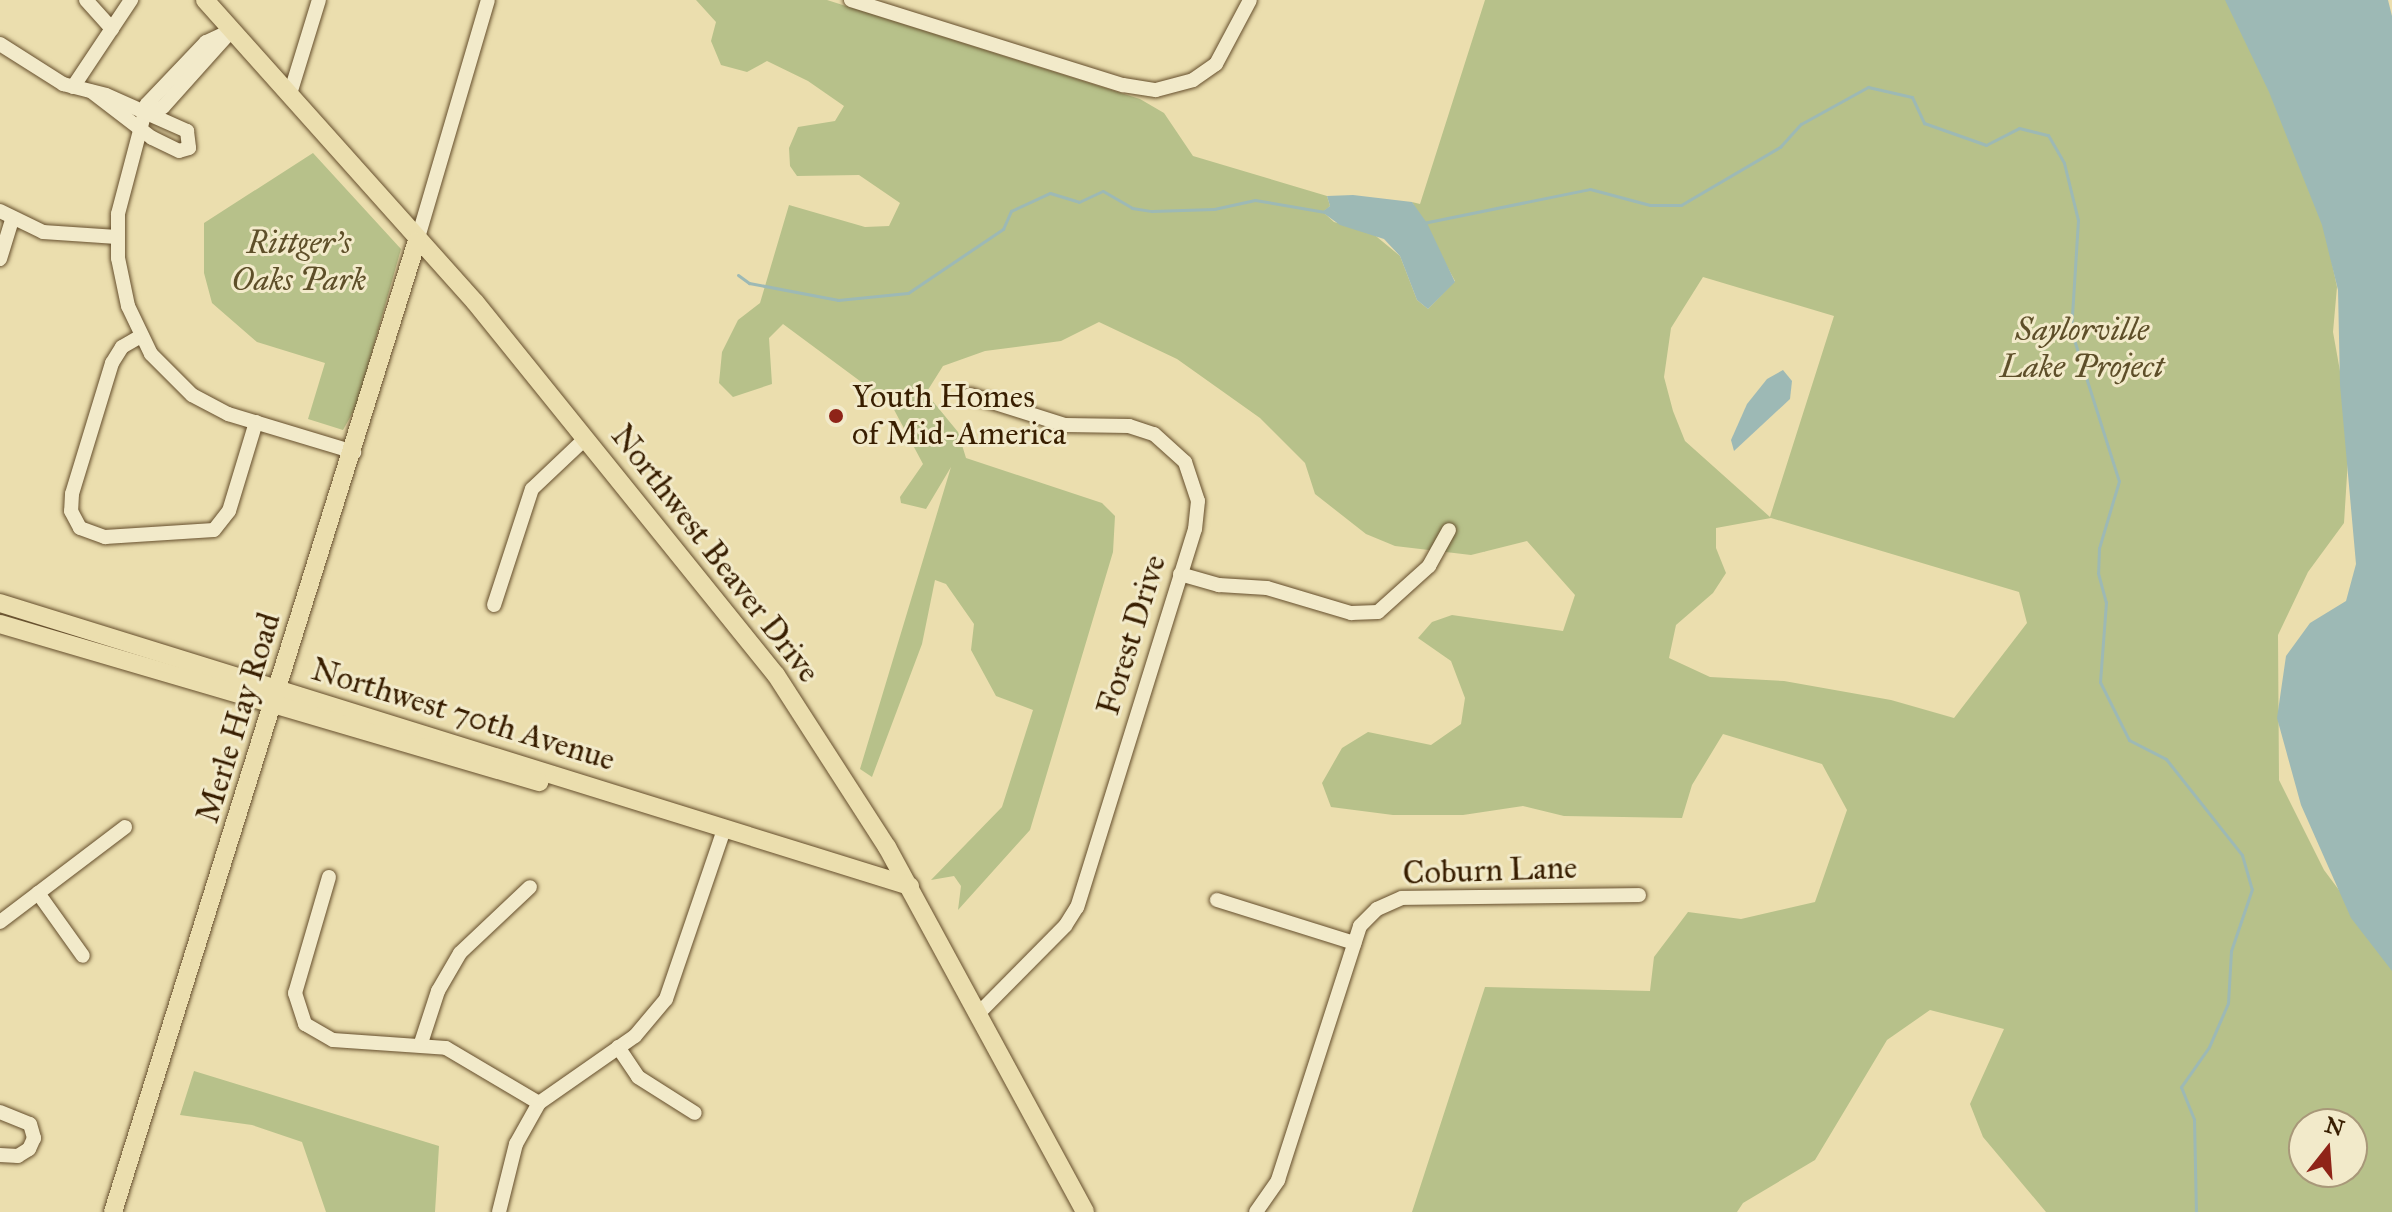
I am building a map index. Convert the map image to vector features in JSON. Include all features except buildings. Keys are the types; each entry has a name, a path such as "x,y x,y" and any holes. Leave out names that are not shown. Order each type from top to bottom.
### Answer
{"main road":[{"name":"Northwest Beaver Drive","path":"205,0 389,202 417,241 475,302 776,675 910,886 1085,1212"},
{"name":"Merle Hay Road","path":"113,1212 278,698 417,241"},
{"name":"Northwest 70th Avenue","path":"0,603 278,698"},
{"name":"Northwest 70th Avenue","path":"0,624 278,698 910,886"}],"street":[{"path":"86,0 112,29"},
{"path":"73,87 131,0"},
{"path":"290,94 319,0"},
{"path":"417,241 488,0"},
{"path":"851,0 1123,85 1156,90 1201,76 1228,49 1250,0"},
{"path":"232,30 163,107 149,114 122,190 117,237 122,282 141,336 164,370 192,395 256,422 354,452"},
{"path":"0,44 73,87 92,92 187,131 191,144 179,151 92,92"},
{"path":"0,259 6,216 59,236 117,237"},
{"path":"141,336 122,347 112,363 72,494 71,511 80,528 105,537 214,530 229,511 256,422"},
{"name":"Forest Drive","path":"970,395 1065,425 1129,426 1166,441 1191,473 1198,501 1180,574 1077,907 1065,926 978,1014"},
{"path":"494,605 532,489 586,438"},
{"path":"1180,574 1219,585 1267,588 1351,613 1378,612 1429,566 1449,530"},
{"path":"0,922 125,827"},
{"path":"499,1212 516,1144 539,1103 647,1024 666,999 724,830"},
{"path":"329,877 297,982 299,1015 313,1031 333,1040 421,1043 461,1054 539,1103"},
{"path":"421,1043 438,991 460,953 530,887"},
{"path":"38,893 83,956"},
{"name":"Coburn Lane","path":"1256,1212 1278,1180 1354,943 1367,917 1402,898 1639,895"},
{"path":"1217,900 1354,943"},
{"path":"618,1047 638,1077 695,1113"},
{"path":"0,1112 30,1124 34,1138 29,1149 18,1156 0,1155"}],"green space":[{"name":"Saylorville Lake Project","path":"696,0 827,0 1140,99 1164,113 1193,156 1327,196 1330,206 1323,212 1334,222 1371,232 1400,256 1417,300 1428,309 1455,281 1412,202 1420,204 1485,0 2242,0 2325,230 2337,287 2333,332 2350,427 2344,523 2308,572 2278,635 2279,780 2324,870 2392,961 2392,1212 2046,1212 1983,1137 1970,1104 2004,1029 1930,1010 1887,1040 1815,1160 1743,1203 1737,1212 1412,1212 1485,987 1650,991 1654,957 1688,912 1741,919 1815,902 1847,810 1822,764 1723,734 1692,785 1682,818 1564,816 1523,806 1463,815 1393,815 1331,807 1322,783 1342,748 1368,732 1431,745 1461,724 1465,698 1451,661 1418,638 1432,622 1452,615 1563,631 1575,595 1527,541 1471,555 1395,546 1366,534 1315,494 1305,463 1260,418 1177,359 1099,322 1061,341 985,351 943,366 926,393 958,432 966,458 1102,503 1115,516 1113,552 1030,830 958,910 961,886 954,876 931,880 1002,807 1033,710 996,696 971,650 974,624 946,584 935,580 922,644 872,777 860,769 951,467 926,509 901,503 900,497 923,464 891,404 783,324 769,338 772,384 733,397 719,383 722,352 738,320 760,303 789,205 865,227 889,226 900,203 859,175 797,176 790,166 789,148 798,127 835,121 844,106 808,81 767,61 747,72 721,65 711,41 716,22","holes":["1703,277 1834,316 1770,517 1685,441 1664,377 1671,328","1771,518 2019,592 2027,623 1954,718 1891,700 1784,681 1710,677 1669,658 1676,625 1713,593 1726,573 1716,548 1716,528"]},
{"name":"Rittger's Oaks Park","path":"313,153 401,249 357,405 343,430 308,419 325,363 257,342 212,303 204,273 204,223"},
{"path":"194,1071 439,1146 435,1212 326,1212 302,1142 252,1125 180,1115"}],"water":[{"path":"2225,0 2388,0 2392,16 2392,971 2351,918 2301,805 2277,718 2286,656 2310,623 2346,601 2356,564 2340,385 2338,290 2322,225 2269,92"},
{"path":"1353,195 1412,202 1427,223 1455,282 1428,309 1417,300 1400,256 1384,239 1340,225 1322,212 1330,206 1327,196"},
{"path":"1783,370 1792,381 1790,399 1734,451 1731,440 1747,404 1767,379"}],"waterway":[{"path":"1423,223 1590,189 1650,205 1681,205 1780,147 1801,124 1868,87 1912,97 1924,123 1986,145 2019,128 2048,135 2064,163 2078,220 2071,330 2119,481 2099,548 2098,573 2106,602 2100,682 2129,740 2166,759 2242,855 2252,889 2231,951 2228,1003 2209,1047 2181,1087 2194,1119 2196,1212"},
{"path":"738,275 749,283 838,300 908,293 1003,229 1011,211 1050,193 1079,202 1103,191 1132,208 1152,211 1214,209 1255,200 1325,212"}],"place":[{"name":"Youth Homes of Mid-America","path":"836,416"}]}
